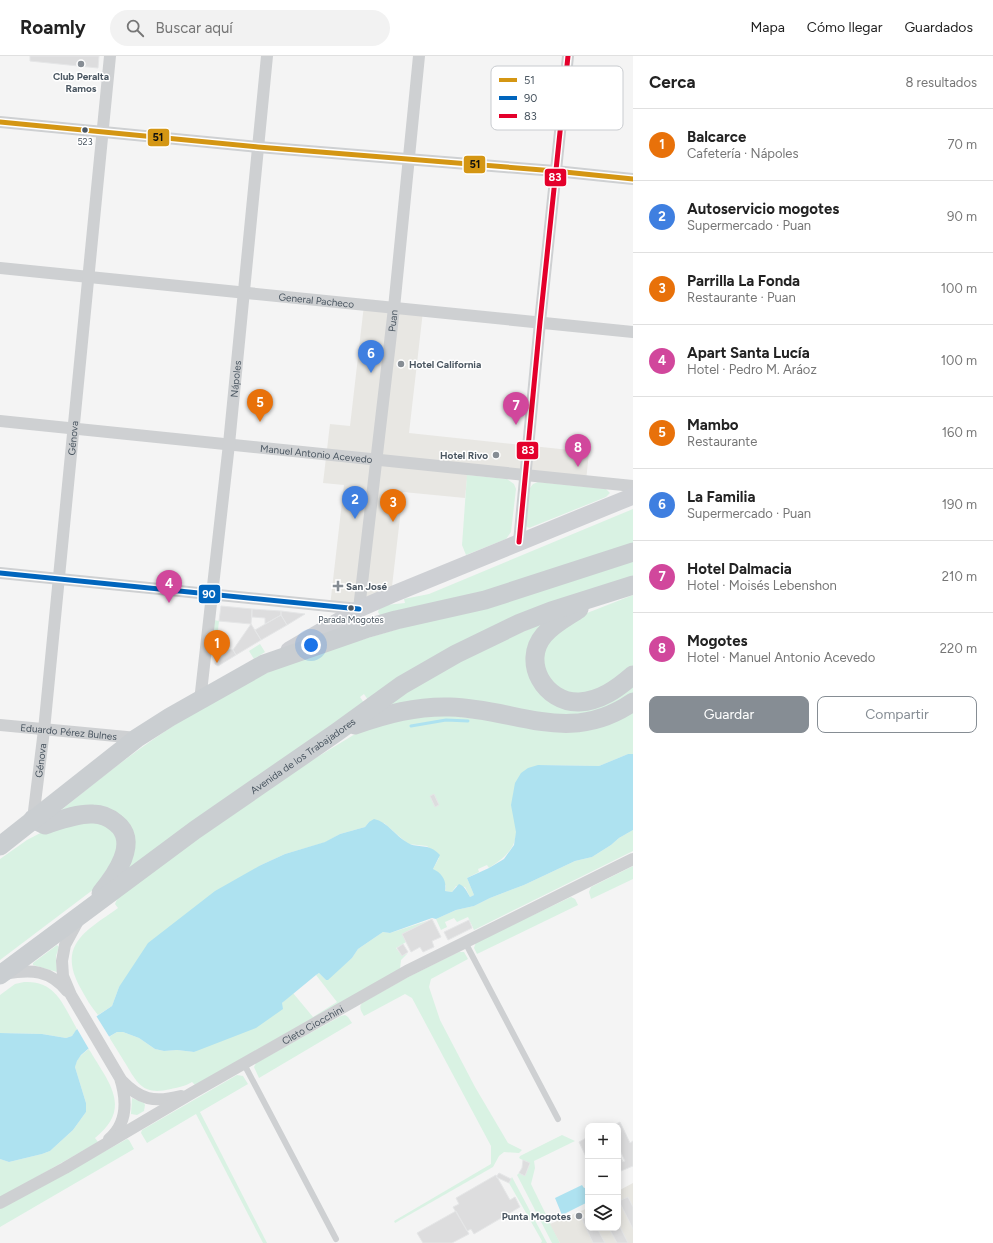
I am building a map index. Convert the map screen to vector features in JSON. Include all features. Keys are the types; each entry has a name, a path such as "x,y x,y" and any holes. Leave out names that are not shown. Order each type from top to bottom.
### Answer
{"main road":[{"path":"0,846 137,738 170,717 359,609 633,496"},
{"path":"264,664 368,628 402,618 485,600 633,552"},
{"name":"Avenida de los Trabajadores","path":"0,975 195,830 337,732 402,685 456,654 520,623 551,611 633,585"},
{"path":"598,597 554,626 543,636 535,656 538,678 547,690 558,698 565,701 580,702 596,699 615,690 633,675"},
{"path":"337,732 394,712 434,707 467,708 548,724 580,724 608,716 633,702"},
{"path":"34,819 45,825 74,816 94,814 107,817 118,824 121,829 126,838 126,844 120,862 103,890 86,911"}],"street":[{"name":"Génova","path":"34,819 110,56"},
{"name":"Nápoles","path":"200,701 229,444 267,56"},
{"name":"Puan","path":"359,609 394,308 419,56"},
{"path":"567,66 568,56"},
{"path":"0,122 258,147 408,158 633,179"},
{"path":"519,542 560,130"},
{"name":"General Pacheco","path":"0,268 633,332"},
{"name":"Manuel Antonio Acevedo","path":"0,421 633,486"},
{"path":"0,573 359,609"},
{"name":"Eduardo Pérez Bulnes","path":"0,725 137,738"},
{"name":"Cleto Ciocchini","path":"0,1204 407,971 633,859"},
{"path":"71,996 62,968 63,953 69,936 86,911"},
{"path":"0,975 26,971 47,975 61,984 71,996 120,1078 133,1092 149,1104 145,1121 129,1116 125,1107"},
{"path":"98,1149 112,1137 121,1123 125,1107 125,1098 120,1078"},
{"path":"143,1098 162,1100 192,1093"}],"lane":[{"path":"465,942 558,1118"},
{"path":"244,1064 336,1239"}],"shaded area":[{"path":"364,305 423,311 409,433 589,452 586,481 468,469 465,498 403,492 391,595 376,601 330,606 344,485 323,483 330,424 350,426"}],"green space":[{"path":"467,475 507,479 514,484 516,489 511,532 506,539 466,555 462,545"},
{"path":"538,482 606,489 610,493 606,497 529,528 526,526 530,488 533,484"},
{"path":"633,509 633,544 514,584 380,615 378,612 379,609 386,605 405,603 404,599 429,594"},
{"path":"633,560 633,577 368,700 364,694 360,697 364,703 116,879 125,826 50,819 118,765 159,735 240,686 282,666 303,657"},
{"path":"633,595 633,668 614,684 573,698 541,673 544,643 582,615"},
{"path":"557,617 536,638 551,700 633,682 633,696 587,718 385,704 469,655"},
{"path":"214,620 219,621 216,648 211,647"},
{"path":"260,644 265,652 254,659 249,651"},
{"path":"633,708 633,754 628,754 599,766 538,765 516,825 515,839 510,851 501,860 489,868 487,865 478,869 479,872 467,878 474,895 470,897 465,887 456,886 452,892 445,891 446,886 433,869 439,858 427,846 408,844 384,823 369,822 365,827 340,834 326,842 285,854 261,865 119,987 112,1006 98,1015 81,989 74,974 72,961 73,950 78,941 86,932 118,908 115,904 119,895 171,856 296,770 365,728 425,713 531,725"},
{"path":"101,818 123,845 94,889 0,960 0,859 27,840 46,830"},
{"path":"633,830 633,851 474,930 468,917 457,922 454,918 445,922 447,927 441,930 436,919 456,910 474,906 575,861 592,857"},
{"path":"633,866 633,879 591,899 589,892 591,887"},
{"path":"571,897 575,899 578,905 477,954 474,948 476,942"},
{"path":"427,921 402,934 406,942 396,948 402,956 408,953 401,960 400,969 195,1085 192,1082 162,1091 144,1088 135,1079 109,1037 117,1032 123,1032 139,1038 155,1049 164,1051 177,1050 194,1052 282,1003 293,993 313,1017 337,1002 316,975 319,973 326,980 352,958 358,949 383,932 390,933"},
{"path":"57,945 59,947 56,956 57,972 33,965 33,963"},
{"path":"459,952 464,952 468,959 431,979 429,987 440,1020 475,1087 508,1143 522,1150 519,1153 504,1152 499,1156 493,1167 395,1223 394,1221 491,1164 491,1146 412,998 405,994 364,1016 360,1007 362,1003 410,976"},
{"path":"35,982 44,985 57,996 63,1003 77,1029 72,1036 66,1038 42,1034 0,1033 0,995 15,984"},
{"path":"345,1015 352,1023 259,1078 254,1067 256,1063"},
{"path":"89,1049 109,1083 113,1094 115,1105 113,1116 107,1127 95,1138 98,1142 0,1198 0,1159 9,1162 50,1151 73,1130 86,1112 86,1103 75,1067 80,1056"},
{"path":"237,1075 243,1076 248,1084 200,1112 267,1243 263,1243 196,1114 147,1143 141,1133 142,1130"},
{"path":"132,1098 144,1103 145,1105 144,1111 137,1115 131,1114"},
{"path":"562,1135 575,1141 534,1161 535,1168 531,1184 560,1243 552,1243 517,1175 519,1173 525,1176 530,1164 519,1158 520,1156"},
{"path":"127,1139 134,1149 0,1227 0,1209"},
{"path":"512,1177 547,1243 541,1243 542,1241 509,1183"}],"sand":[{"name":"Punta Mogotes","path":"633,1183 633,1243 560,1243 550,1224 585,1209 585,1231 621,1231 621,1189"}],"water":[{"path":"628,754 633,754 633,830 619,838 611,845 592,857 575,861 474,906 456,910 436,919 432,918 390,933 383,932 358,949 352,958 328,980 326,980 319,973 316,975 282,1003 283,1009 256,1028 194,1052 177,1050 164,1051 155,1049 139,1038 123,1032 117,1032 88,1049 77,1061 75,1067 86,1103 86,1112 73,1130 50,1151 9,1162 0,1159 0,1033 42,1034 66,1038 72,1036 76,1030 112,1006 119,987 148,943 215,891 261,865 285,854 325,842 340,834 365,827 374,819 383,823 408,843 416,846 431,848 436,851 440,855 433,869 443,878 445,891 452,892 459,884 464,888 470,897 474,895 467,878 504,859 514,845 516,832 511,805 515,783 521,773 528,768 538,765 599,766"},
{"path":"582,1185 585,1188 585,1204 562,1215 555,1198"}],"pier":[{"path":"95,1014 110,1038 90,1051 76,1027"}],"building":[{"name":"Club Peralta Ramos","path":"30,56 99,56 98,68 30,61"},
{"path":"221,606 252,609 251,624 219,621"},
{"path":"252,609 281,611 281,615 265,624 265,618 252,617"},
{"path":"281,611 305,614 287,625 281,615"},
{"path":"281,615 287,625 261,640 255,630"},
{"path":"251,624 261,640 236,655 233,650"},
{"path":"216,648 233,650 236,655 218,666 215,664"},
{"path":"434,794 439,805 435,807 430,796"},
{"path":"432,919 441,937 432,941 434,947 423,952 420,947 411,952 402,934"},
{"path":"469,920 472,928 448,940 444,932"},
{"path":"403,944 408,952 402,956 397,948"},
{"path":"621,1124 630,1143 633,1141 633,1166 621,1171 621,1158 623,1162 625,1161 621,1152"},
{"path":"585,1139 585,1155 579,1142"},
{"path":"523,1160 530,1163 525,1176 519,1173 522,1168"},
{"path":"499,1173 511,1179 509,1183 496,1177"},
{"path":"496,1175 510,1200 515,1197 520,1207 474,1234 471,1229 467,1231 453,1207 459,1204 456,1198"},
{"path":"628,1197 633,1207 633,1229 621,1205 621,1200"},
{"path":"456,1211 469,1234 452,1243 423,1243 417,1233"},
{"path":"585,1218 585,1226 582,1219"},
{"path":"621,1229 628,1243 617,1243 611,1231 621,1231"},
{"path":"588,1231 599,1231 605,1243 593,1243"}],"waterway":[{"path":"411,726 446,720 468,721"}],"transit line":[{"name":"83","path":"567,66 568,56"},
{"name":"51","path":"0,122 258,147 555,171 633,179"},
{"name":"83","path":"519,542 560,130"},
{"name":"90","path":"0,573 359,609"}],"place":[{"name":"Club Peralta Ramos","path":"81,64"},
{"name":"523","path":"85,130"},
{"name":"Hotel California","path":"401,364"},
{"name":"La Familia","path":"371,373"},
{"name":"Mambo","path":"260,422"},
{"name":"Hotel Dalmacia","path":"516,425"},
{"name":"Hotel Rivo","path":"496,455"},
{"name":"Mogotes","path":"578,467"},
{"name":"Autoservicio mogotes","path":"355,519"},
{"name":"Parrilla La Fonda","path":"393,522"},
{"name":"San José","path":"338,586"},
{"name":"Apart Santa Lucía","path":"169,603"},
{"name":"Parada Mogotes","path":"351,608"},
{"name":"Balcarce","path":"217,663"},
{"name":"Punta Mogotes","path":"579,1216"}]}
